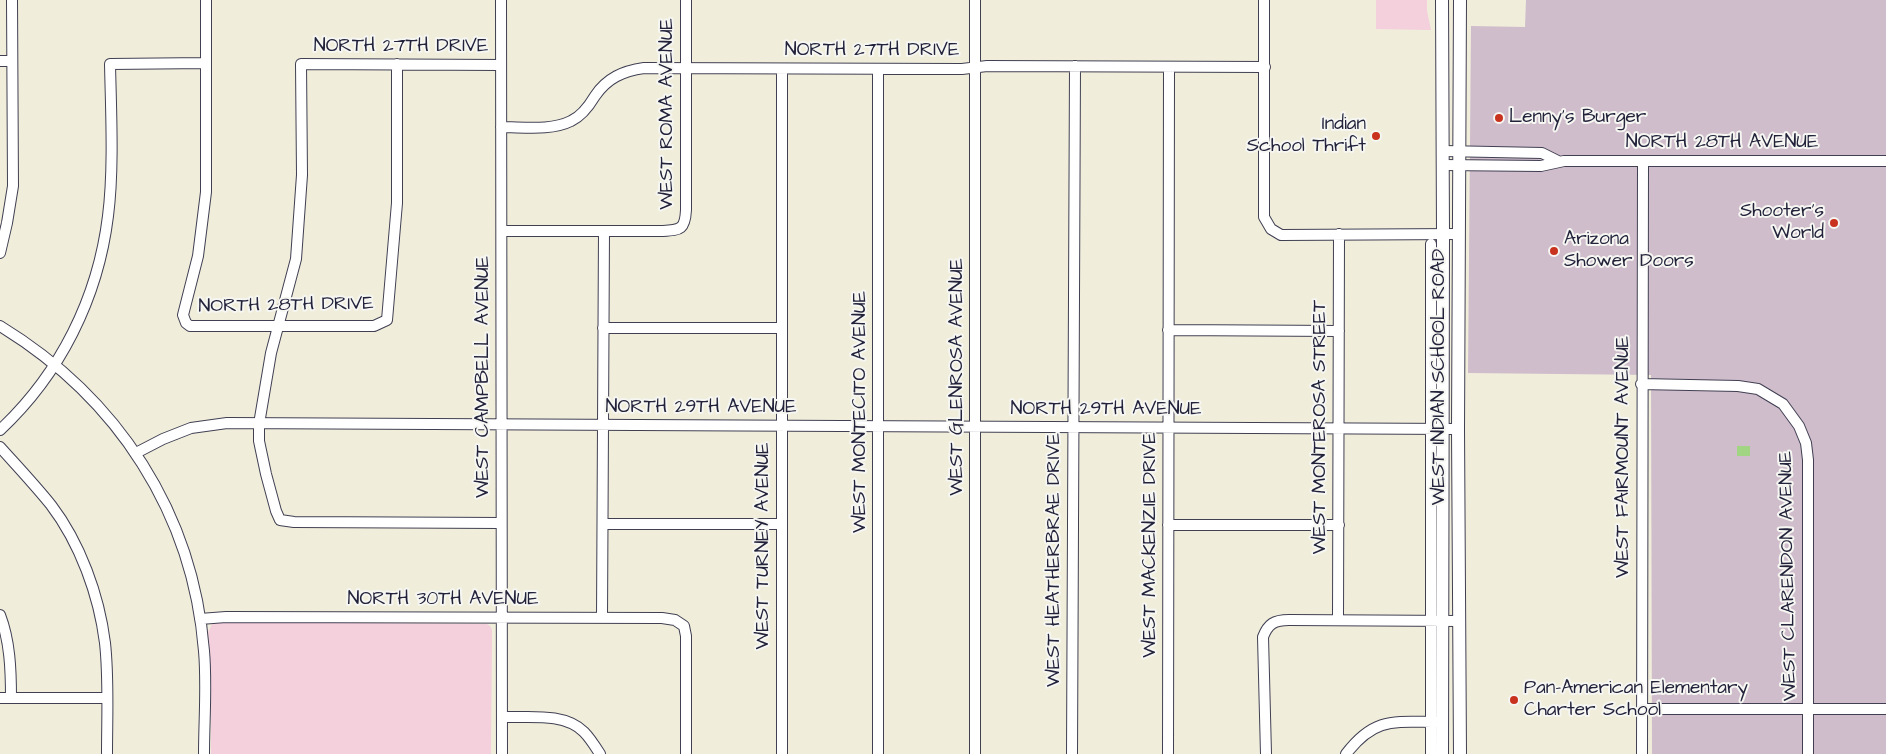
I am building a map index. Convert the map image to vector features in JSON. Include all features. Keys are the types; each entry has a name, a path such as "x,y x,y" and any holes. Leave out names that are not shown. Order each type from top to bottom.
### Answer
{"main road":[{"name":"WEST INDIAN SCHOOL ROAD","path":"1442,0 1443,234 1437,429 1436,621 1436,722 1442,754"},
{"name":"WEST INDIAN SCHOOL ROAD","path":"1460,0 1458,429 1460,754"}],"street":[{"path":"0,253 8,223 13,186 12,0"},
{"path":"0,430 19,411 55,365 80,321 96,275 108,216 111,163 110,64 206,63 206,0"},
{"name":"WEST CAMPBELL AVENUE","path":"501,0 502,754"},
{"name":"WEST ROMA AVENUE","path":"604,231 671,231 680,229 686,220 686,0"},
{"name":"WEST GLENROSA AVENUE","path":"975,0 975,754"},
{"path":"1264,0 1264,217 1271,229 1282,235 1459,234"},
{"path":"0,61 12,61"},
{"name":"NORTH 28TH DRIVE","path":"206,63 205,200 198,256 183,315 186,323 196,326 374,326 387,320 397,202 396,64"},
{"name":"NORTH 27TH DRIVE","path":"280,325 296,259 302,175 301,64 501,65"},
{"name":"WEST HEATHERBRAE DRIVE","path":"1072,754 1075,66"},
{"name":"WEST MACKENZIE DRIVE","path":"1168,754 1169,67"},
{"name":"NORTH 27TH DRIVE","path":"502,127 551,127 572,121 589,106 605,84 624,72 644,68 1265,67"},
{"name":"WEST TURNEY AVENUE","path":"782,69 782,754"},
{"name":"WEST MONTECITO AVENUE","path":"878,69 878,754"},
{"name":"NORTH 28TH AVENUE","path":"1443,151 1542,153 1558,161"},
{"name":"NORTH 28TH AVENUE","path":"1443,165 1542,166 1558,161 1643,160 1886,161"},
{"name":"WEST FAIRMOUNT AVENUE","path":"1642,754 1641,384 1643,160"},
{"path":"502,231 604,231 602,618"},
{"name":"WEST MONTEROSA STREET","path":"1338,620 1339,234"},
{"name":"WEST INDIAN SCHOOL ROAD","path":"1431,244 1437,429"},
{"path":"280,325 271,353 259,424 259,441 266,474 280,520 294,522 501,523"},
{"path":"0,326 21,339 55,365 97,406 136,452 156,484 174,521 190,573 200,619 204,650 204,754"},
{"path":"603,328 782,328"},
{"path":"1168,330 1339,331"},
{"name":"WEST CLARENDON AVENUE","path":"1641,384 1738,386 1758,389 1784,404 1799,426 1806,443 1808,460 1808,754"},
{"name":"NORTH 29TH AVENUE","path":"136,452 191,428 227,423 1458,429"},
{"path":"0,447 52,506 68,532 86,571 100,618 104,642 107,754"},
{"path":"603,524 782,524"},
{"path":"1168,525 1338,525"},
{"path":"0,615 10,663 11,698"},
{"name":"NORTH 30TH AVENUE","path":"200,619 236,617 668,618 684,626 686,646 686,754"},
{"path":"1266,754 1263,638 1268,626 1280,620 1459,621"},
{"path":"0,698 107,698"},
{"path":"1642,709 1886,708"},
{"path":"502,718 547,718 568,721 583,731 600,754"},
{"path":"1346,754 1369,730 1396,722 1436,722"},
{"name":"WEST INDIAN SCHOOL ROAD","path":"1431,754 1436,722"}],"shaded area":[{"path":"1376,0 1427,0 1431,30 1376,29"},
{"path":"1526,0 1886,0 1886,754 1652,754 1651,375 1468,373 1471,26 1525,27"},
{"path":"222,622 487,624 491,627 492,631 491,754 211,754 211,682 208,632 212,624"}],"green space":[{"path":"1737,446 1750,446 1750,456 1737,456"}],"place":[{"name":"Lenny's Burger","path":"1499,118"},
{"name":"Indian School Thrift","path":"1376,136"},
{"name":"Shooter's World","path":"1834,223"},
{"name":"Arizona Shower Doors","path":"1554,251"},
{"name":"Pan-American Elementary Charter School","path":"1514,700"}]}
